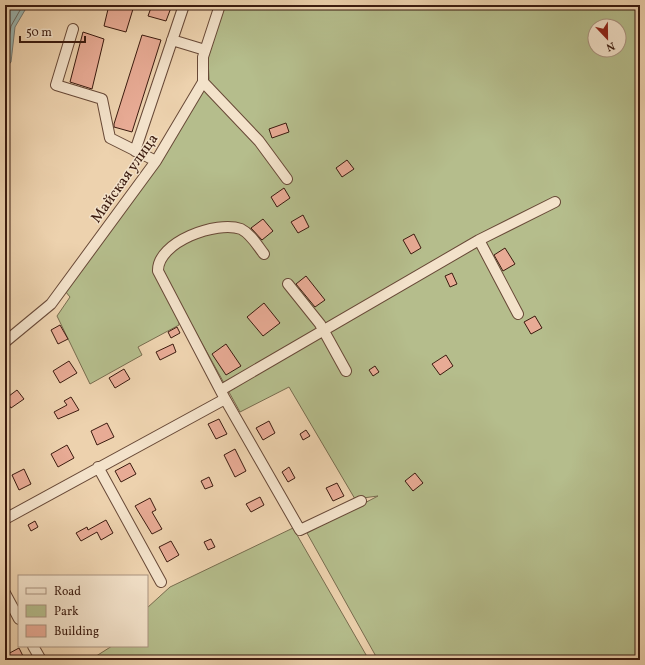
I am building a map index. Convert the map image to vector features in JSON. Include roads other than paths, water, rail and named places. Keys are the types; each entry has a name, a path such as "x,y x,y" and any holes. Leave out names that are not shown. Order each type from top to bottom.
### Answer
{"street":[{"path":"135,150 184,5"},
{"path":"220,5 203,57 203,82 259,141 287,179"},
{"path":"73,29 56,85 102,99 110,138 156,162"},
{"path":"172,40 205,50"},
{"name":"Майская улица","path":"5,342 51,304 156,162 203,82"},
{"path":"5,519 223,394 324,331 480,240 554,202"},
{"path":"264,254 250,235 240,229 208,229 180,242 168,251 160,261 158,271 223,394 300,530 361,501"},
{"path":"480,240 518,314"},
{"path":"288,284 324,331 346,371"},
{"path":"98,467 161,582"},
{"path":"5,593 18,617"},
{"path":"34,647 41,660"}],"water":[{"path":"5,5 28,5 15,27 11,62 5,69"}]}
